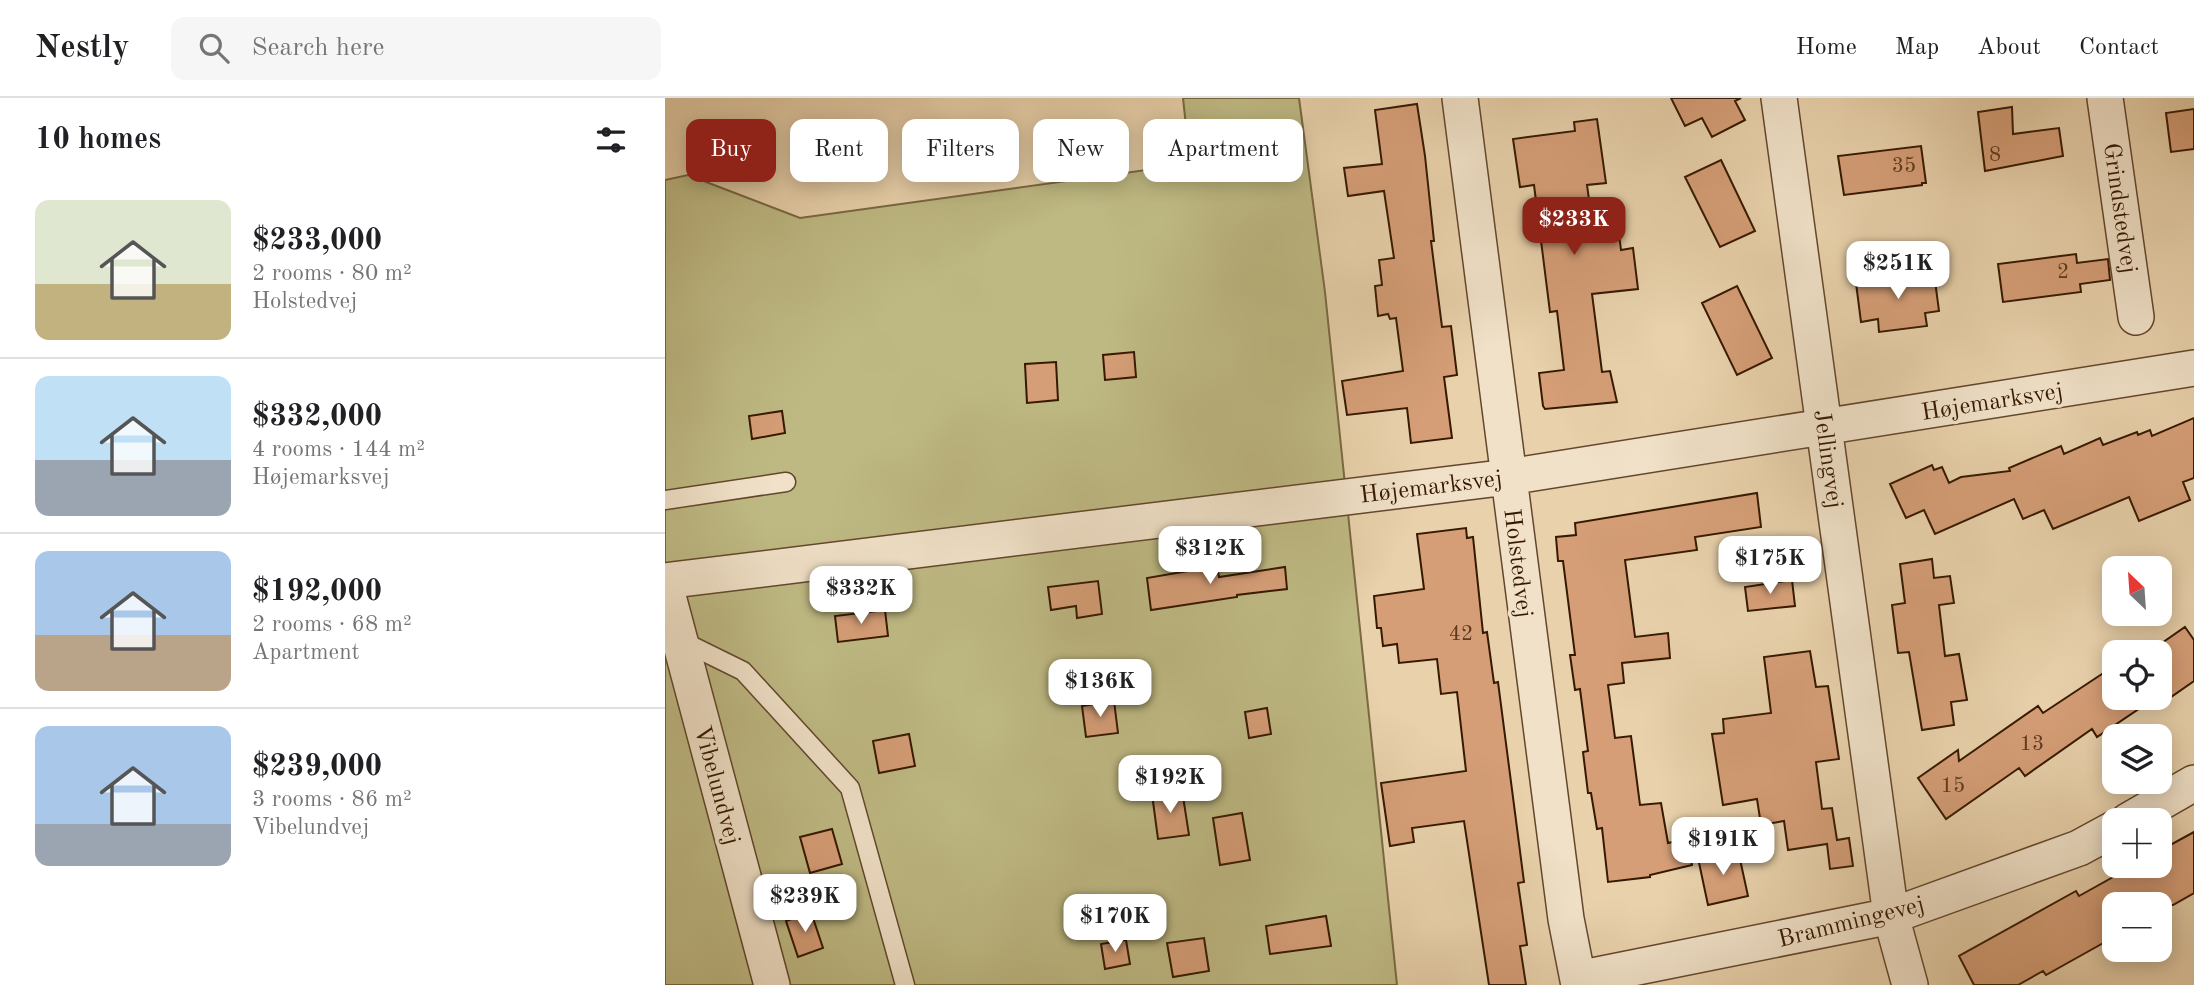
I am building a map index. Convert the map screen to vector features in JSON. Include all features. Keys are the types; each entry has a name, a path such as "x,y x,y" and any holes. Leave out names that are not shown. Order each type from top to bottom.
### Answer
{"street":[{"name":"Holstedvej","path":"1460,98 1566,919 1579,982"},
{"name":"Jellingvej","path":"1779,98 1891,916 1910,985"},
{"name":"Grindstedvej","path":"2105,98 2136,317"},
{"name":"Højemarksvej","path":"665,583 1508,477 2194,368"},
{"name":"Vibelundvej","path":"665,583 772,985"},
{"path":"2151,808 2194,783"},
{"name":"Brammingevej","path":"1579,982 1891,916 2079,848 2102,836"}],"lane":[{"path":"665,500 786,482"},
{"path":"680,640 743,671 851,788 905,985"}],"shaded area":[{"path":"1183,98 1299,98 1302,119 1185,119"},
{"path":"1303,128 1325,292 1397,985 665,985 665,180 686,175 686,182 706,182 800,218 1060,182 1129,182 1129,172 1143,171 1143,182 1303,182"}],"building":[{"path":"1671,98 1741,98 1735,101 1745,120 1712,137 1702,118 1685,126"},
{"path":"1417,104 1425,156 1434,241 1431,241 1442,327 1451,326 1457,375 1444,377 1452,438 1411,443 1407,408 1347,415 1342,381 1403,371 1396,318 1390,319 1388,314 1378,316 1375,286 1382,285 1379,260 1394,258 1384,191 1348,196 1344,168 1382,164 1375,110"},
{"path":"2012,107 2013,134 2059,128 2063,156 1985,171 1978,112"},
{"path":"2194,109 2194,149 2171,152 2166,113"},
{"path":"1597,119 1606,183 1587,185 1593,229 1618,226 1621,250 1633,248 1638,289 1592,294 1602,372 1610,371 1617,402 1545,409 1539,373 1564,370 1557,311 1550,312 1534,185 1520,187 1513,139 1575,131 1574,122"},
{"path":"1921,146 1926,183 1844,195 1838,156"},
{"path":"1721,160 1755,231 1720,247 1685,177"},
{"path":"2076,254 2077,263 2108,259 2110,280 2080,284 2081,292 2003,302 1998,264"},
{"path":"1934,273 1939,311 1925,313 1927,326 1879,332 1878,319 1861,322 1856,283"},
{"path":"1737,286 1772,358 1737,375 1702,303"},
{"path":"1134,352 1136,377 1105,380 1103,355"},
{"path":"1056,362 1058,400 1027,403 1025,364"},
{"path":"782,411 785,433 752,439 749,416"},
{"path":"2194,418 2194,478 2183,482 2190,500 2139,521 2129,497 2053,529 2044,510 2023,519 2014,499 1935,534 1924,510 1906,518 1890,484 1932,465 1934,470 1942,467 1949,483 1961,477 2010,471 2009,468 2061,446 2064,454 2100,438 2103,445 2137,432 2138,435 2150,430 2152,436"},
{"path":"1757,493 1761,527 1695,537 1697,550 1625,560 1635,637 1668,633 1670,658 1622,663 1624,683 1608,685 1615,738 1631,736 1640,805 1661,803 1668,843 1686,839 1692,865 1650,877 1608,882 1602,828 1597,829 1591,793 1588,793 1583,752 1588,751 1580,689 1575,690 1570,655 1575,655 1563,561 1558,561 1556,537 1576,535 1575,523"},
{"path":"1466,528 1467,538 1473,537 1483,633 1487,632 1494,683 1498,682 1524,882 1518,883 1527,945 1520,946 1526,985 1489,985 1464,821 1412,828 1414,842 1390,846 1381,783 1466,771 1457,692 1441,694 1437,659 1399,663 1397,644 1383,646 1381,628 1377,628 1374,596 1424,589 1417,534"},
{"path":"1932,559 1934,578 1950,576 1954,603 1939,605 1945,656 1959,654 1967,700 1951,702 1954,725 1922,730 1909,652 1898,653 1892,605 1905,603 1900,564"},
{"path":"1217,566 1219,577 1285,567 1287,589 1151,610 1147,578"},
{"path":"1792,580 1795,606 1748,611 1745,587"},
{"path":"1098,581 1102,614 1077,618 1076,606 1051,610 1048,587"},
{"path":"885,610 888,636 838,642 835,616"},
{"path":"2185,627 2194,640 2194,681 2172,696 2172,640 2166,640"},
{"path":"1810,651 1816,687 1828,686 1839,759 1816,762 1822,809 1832,808 1837,840 1849,838 1853,866 1830,869 1827,844 1788,850 1784,821 1761,825 1757,799 1723,805 1712,734 1724,733 1723,719 1771,713 1764,657"},
{"path":"2102,674 2102,710 2137,710 2116,724 2102,724 2102,734 2097,737 2092,729 2025,776 2019,768 1946,819 1918,778 1958,750 1959,761 2038,706 2043,713"},
{"path":"1114,701 1118,733 1086,737 1082,706"},
{"path":"1267,708 1271,734 1249,738 1245,712"},
{"path":"909,734 915,766 879,773 873,741"},
{"path":"1182,790 1189,835 1158,839 1152,794"},
{"path":"1242,813 1250,860 1220,865 1213,818"},
{"path":"832,829 842,864 810,873 800,837"},
{"path":"2194,832 2194,893 2172,905 2172,892 2102,892 2102,944 2046,975 2043,971 2018,985 1974,985 1959,956 2076,891 2079,896 2111,878 2172,878 2172,844"},
{"path":"1738,850 1748,896 1708,905 1698,858"},
{"path":"811,912 823,948 798,957 786,921"},
{"path":"1326,916 1331,946 1270,954 1266,926"},
{"path":"1204,938 1209,971 1173,977 1167,943"},
{"path":"1126,940 1130,964 1105,969 1101,944"}]}
